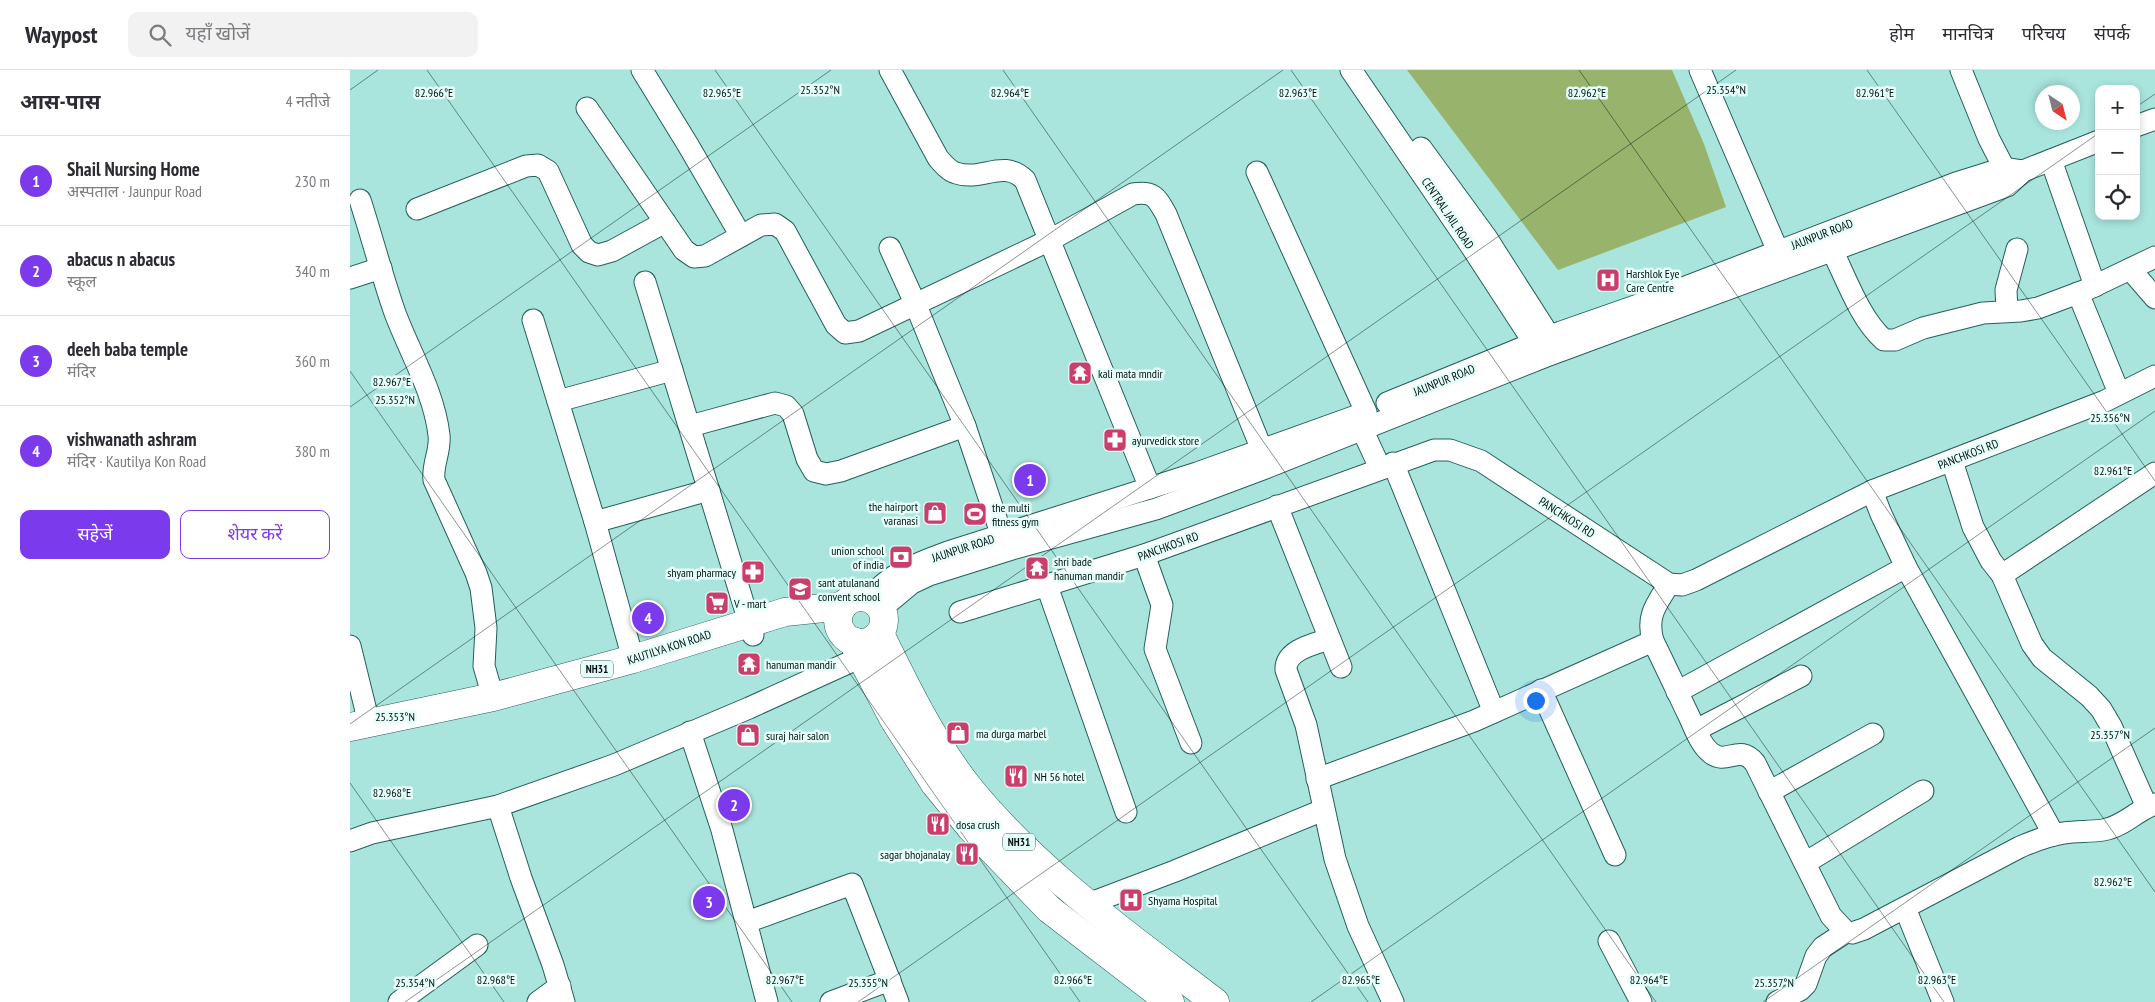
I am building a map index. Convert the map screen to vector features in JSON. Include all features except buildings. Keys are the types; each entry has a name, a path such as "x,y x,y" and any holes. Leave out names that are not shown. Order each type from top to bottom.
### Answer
{"highway":[{"name":"NH31","path":"1170,1002 1049,909 971,828 935,784 893,718 849,632 857,597 877,613 920,714 969,787 1026,850 1088,904 1215,1002"},
{"name":"NH31","path":"849,632 859,643 871,641 877,613"},
{"name":"KAUTILYA KON ROAD","path":"359,725 493,697 751,628 815,622 849,632"},
{"name":"KAUTILYA KON ROAD","path":"350,743 497,711 637,672 751,628"}],"street":[{"path":"642,70 741,236"},
{"path":"890,70 938,158 956,173 970,175 1008,169 1017,172 1030,188 1150,488"},
{"name":"CENTRAL JAIL ROAD","path":"1350,70 1378,99 1547,347"},
{"path":"1366,70 1378,99"},
{"path":"1700,70 1781,259"},
{"path":"1961,70 1990,139 2014,169"},
{"path":"588,108 684,250 694,257 706,256 761,225 775,224 785,231 836,325 846,333 859,331 1050,240 1133,194 1146,192 1157,198 1166,214 1262,450"},
{"path":"2140,125 2155,119"},
{"name":"JAUNPUR ROAD","path":"877,613 895,574 909,566 1156,509 1263,469 1364,420 1547,347 1644,303 1781,259 1956,183 2051,160 2095,143"},
{"path":"2051,160 2087,289 2120,393"},
{"path":"417,208 526,166 538,165 548,171 582,245 589,252 598,255 612,251 665,222"},
{"name":"JAUNPUR ROAD","path":"1781,259 1832,250 2007,186 2014,169"},
{"path":"1256,172 1494,712"},
{"path":"360,200 395,313 426,387 439,435 439,448 433,470 434,480 476,573 487,634 484,666 493,697"},
{"path":"890,248 915,303 965,426 1005,543"},
{"path":"2007,311 2006,290 2017,249"},
{"path":"1832,250 1865,318 1884,340 1894,340 1946,321 1983,313 2022,312 2038,308 2087,289 2155,257"},
{"path":"350,278 381,268"},
{"path":"2130,269 2155,298"},
{"path":"644,282 751,628"},
{"path":"533,320 595,522 634,659"},
{"path":"558,401 672,370"},
{"name":"PANCHKOSI RD","path":"960,612 1144,555 1434,450 1450,450 1482,461 1669,584 1682,586 1872,491 2105,401 2155,376"},
{"path":"690,426 775,404 786,406 793,414 807,459 814,471 826,474 841,471 965,426"},
{"name":"JAUNPUR ROAD","path":"1005,543 1150,488 1262,450 1364,420"},
{"path":"1669,584 1651,615 1649,627 1653,641 1696,730 1706,748 1717,757 1742,753 1749,756 1755,763 1831,916 1846,932 1852,933 1864,929 2020,847 2054,835 2104,830 2119,824 2151,805 2111,726 2100,710 2089,696 2042,658 2032,644 2002,575 1978,539 1965,507 1952,461"},
{"path":"2002,575 2155,473"},
{"path":"595,522 709,490"},
{"path":"1872,491 1906,567 2054,835"},
{"path":"1277,506 1340,667"},
{"path":"1144,555 1162,605 1155,649 1191,743"},
{"path":"1678,692 1906,567"},
{"path":"1047,586 1126,812"},
{"path":"350,841 372,833 498,806 614,765 690,732 849,632"},
{"path":"1330,639 1298,651 1289,657 1286,662 1286,670 1306,725 1316,779 1335,859 1358,926 1393,1002"},
{"path":"1316,779 1431,738 1653,641"},
{"path":"350,646 359,725"},
{"path":"1696,730 1801,676"},
{"path":"1540,690 1615,855"},
{"path":"690,732 722,830 748,922 767,1002"},
{"path":"1770,792 1873,734"},
{"path":"1805,863 1923,791"},
{"path":"498,806 562,994 538,1002"},
{"path":"1088,904 1323,810"},
{"path":"748,922 852,884 898,1002"},
{"path":"1905,908 1944,1002"},
{"path":"1777,1002 1800,990 1806,984 1816,956 1823,947 1846,932"},
{"path":"1609,941 1641,1002"},
{"path":"399,1002 477,945"},
{"path":"831,1002 890,980"}],"green space":[{"path":"1407,70 1672,70 1704,144 1726,207 1558,270"}],"place":[{"name":"Harshlok Eye Care Centre","path":"1608,280"},
{"name":"kali mata mndir","path":"1080,373"},
{"name":"ayurvedick store","path":"1115,440"},
{"name":"Shail Nursing Home","path":"1030,480"},
{"name":"the hairport varanasi","path":"935,513"},
{"name":"the multi fitness gym","path":"975,514"},
{"name":"union school of india","path":"901,557"},
{"name":"shri bade hanuman mandir","path":"1037,568"},
{"name":"shyam pharmacy","path":"753,572"},
{"name":"sant atulanand convent school","path":"800,589"},
{"name":"V - mart","path":"717,603"},
{"name":"vishwanath ashram","path":"648,618"},
{"name":"hanuman mandir","path":"749,664"},
{"name":"ma durga marbel","path":"958,733"},
{"name":"suraj hair salon","path":"748,735"},
{"name":"NH 56 hotel","path":"1016,776"},
{"name":"abacus n abacus","path":"734,805"},
{"name":"dosa crush","path":"938,824"},
{"name":"sagar bhojanalay","path":"967,854"},
{"name":"Shyama Hospital","path":"1131,900"},
{"name":"deeh baba temple","path":"709,902"}]}
